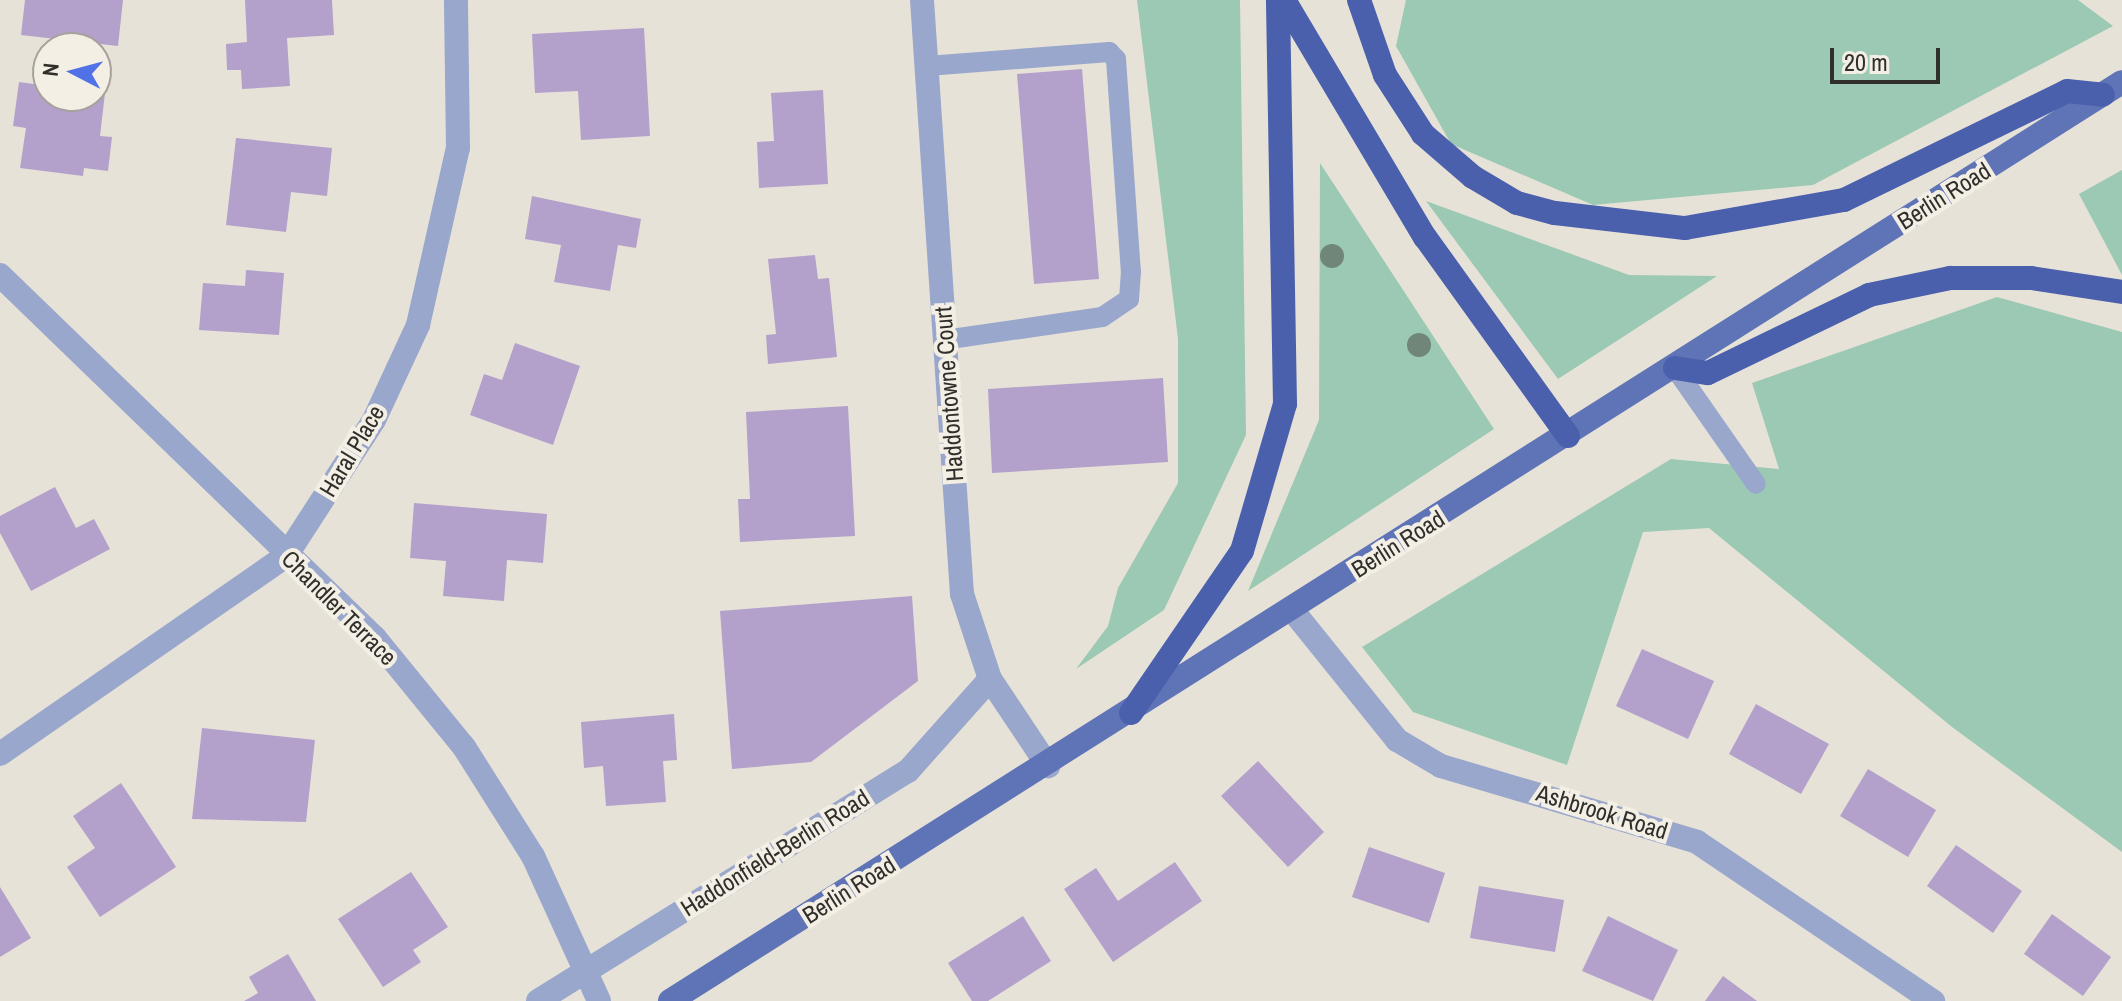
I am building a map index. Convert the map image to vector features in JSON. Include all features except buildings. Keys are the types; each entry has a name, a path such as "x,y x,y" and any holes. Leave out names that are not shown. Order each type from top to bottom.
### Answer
{"highway":[{"path":"1131,713 1242,551 1285,404 1278,0"},
{"path":"1284,0 1425,237 1568,436"},
{"path":"1359,0 1385,75 1423,134 1473,177 1517,203 1555,213 1685,228 1844,200 2067,91 2113,88"},
{"path":"1675,368 1708,373 1869,295 1950,278 2031,278 2122,292"}],"main road":[{"name":"Berlin Road","path":"670,1001 1293,611 2113,88"}],"street":[{"name":"Haral Place","path":"0,754 286,556 374,420 418,325 458,148 456,0"},
{"name":"Haddontowne Court","path":"922,0 962,594 990,679 1048,766"},
{"name":"Chandler Terrace","path":"0,275 286,556 375,638 464,747 533,856 588,969 599,1001"},
{"name":"Ashbrook Road","path":"1293,611 1397,740 1441,766 1697,842 1933,1001"},
{"name":"Haddonfield-Berlin Road","path":"538,1001 908,771 990,679"}],"lane":[{"path":"927,66 1109,52 1116,59 1131,271 1129,299 1102,317 945,340"},
{"path":"1675,368 1756,484"}],"green space":[{"path":"1137,0 1240,0 1246,435 1164,610 1076,669 1108,626 1118,588 1178,483 1178,339"},
{"path":"1406,0 2078,0 2113,26 1813,185 1593,205 1451,144 1396,46"},
{"path":"1320,163 1494,429 1248,591 1319,420"},
{"path":"2122,170 2122,275 2079,194"},
{"path":"1426,201 1629,275 1717,276 1558,379"},
{"path":"1997,297 2122,332 2122,852 1952,727 1709,528 1643,532 1567,765 1413,712 1362,647 1671,459 1779,469 1752,383"}]}
